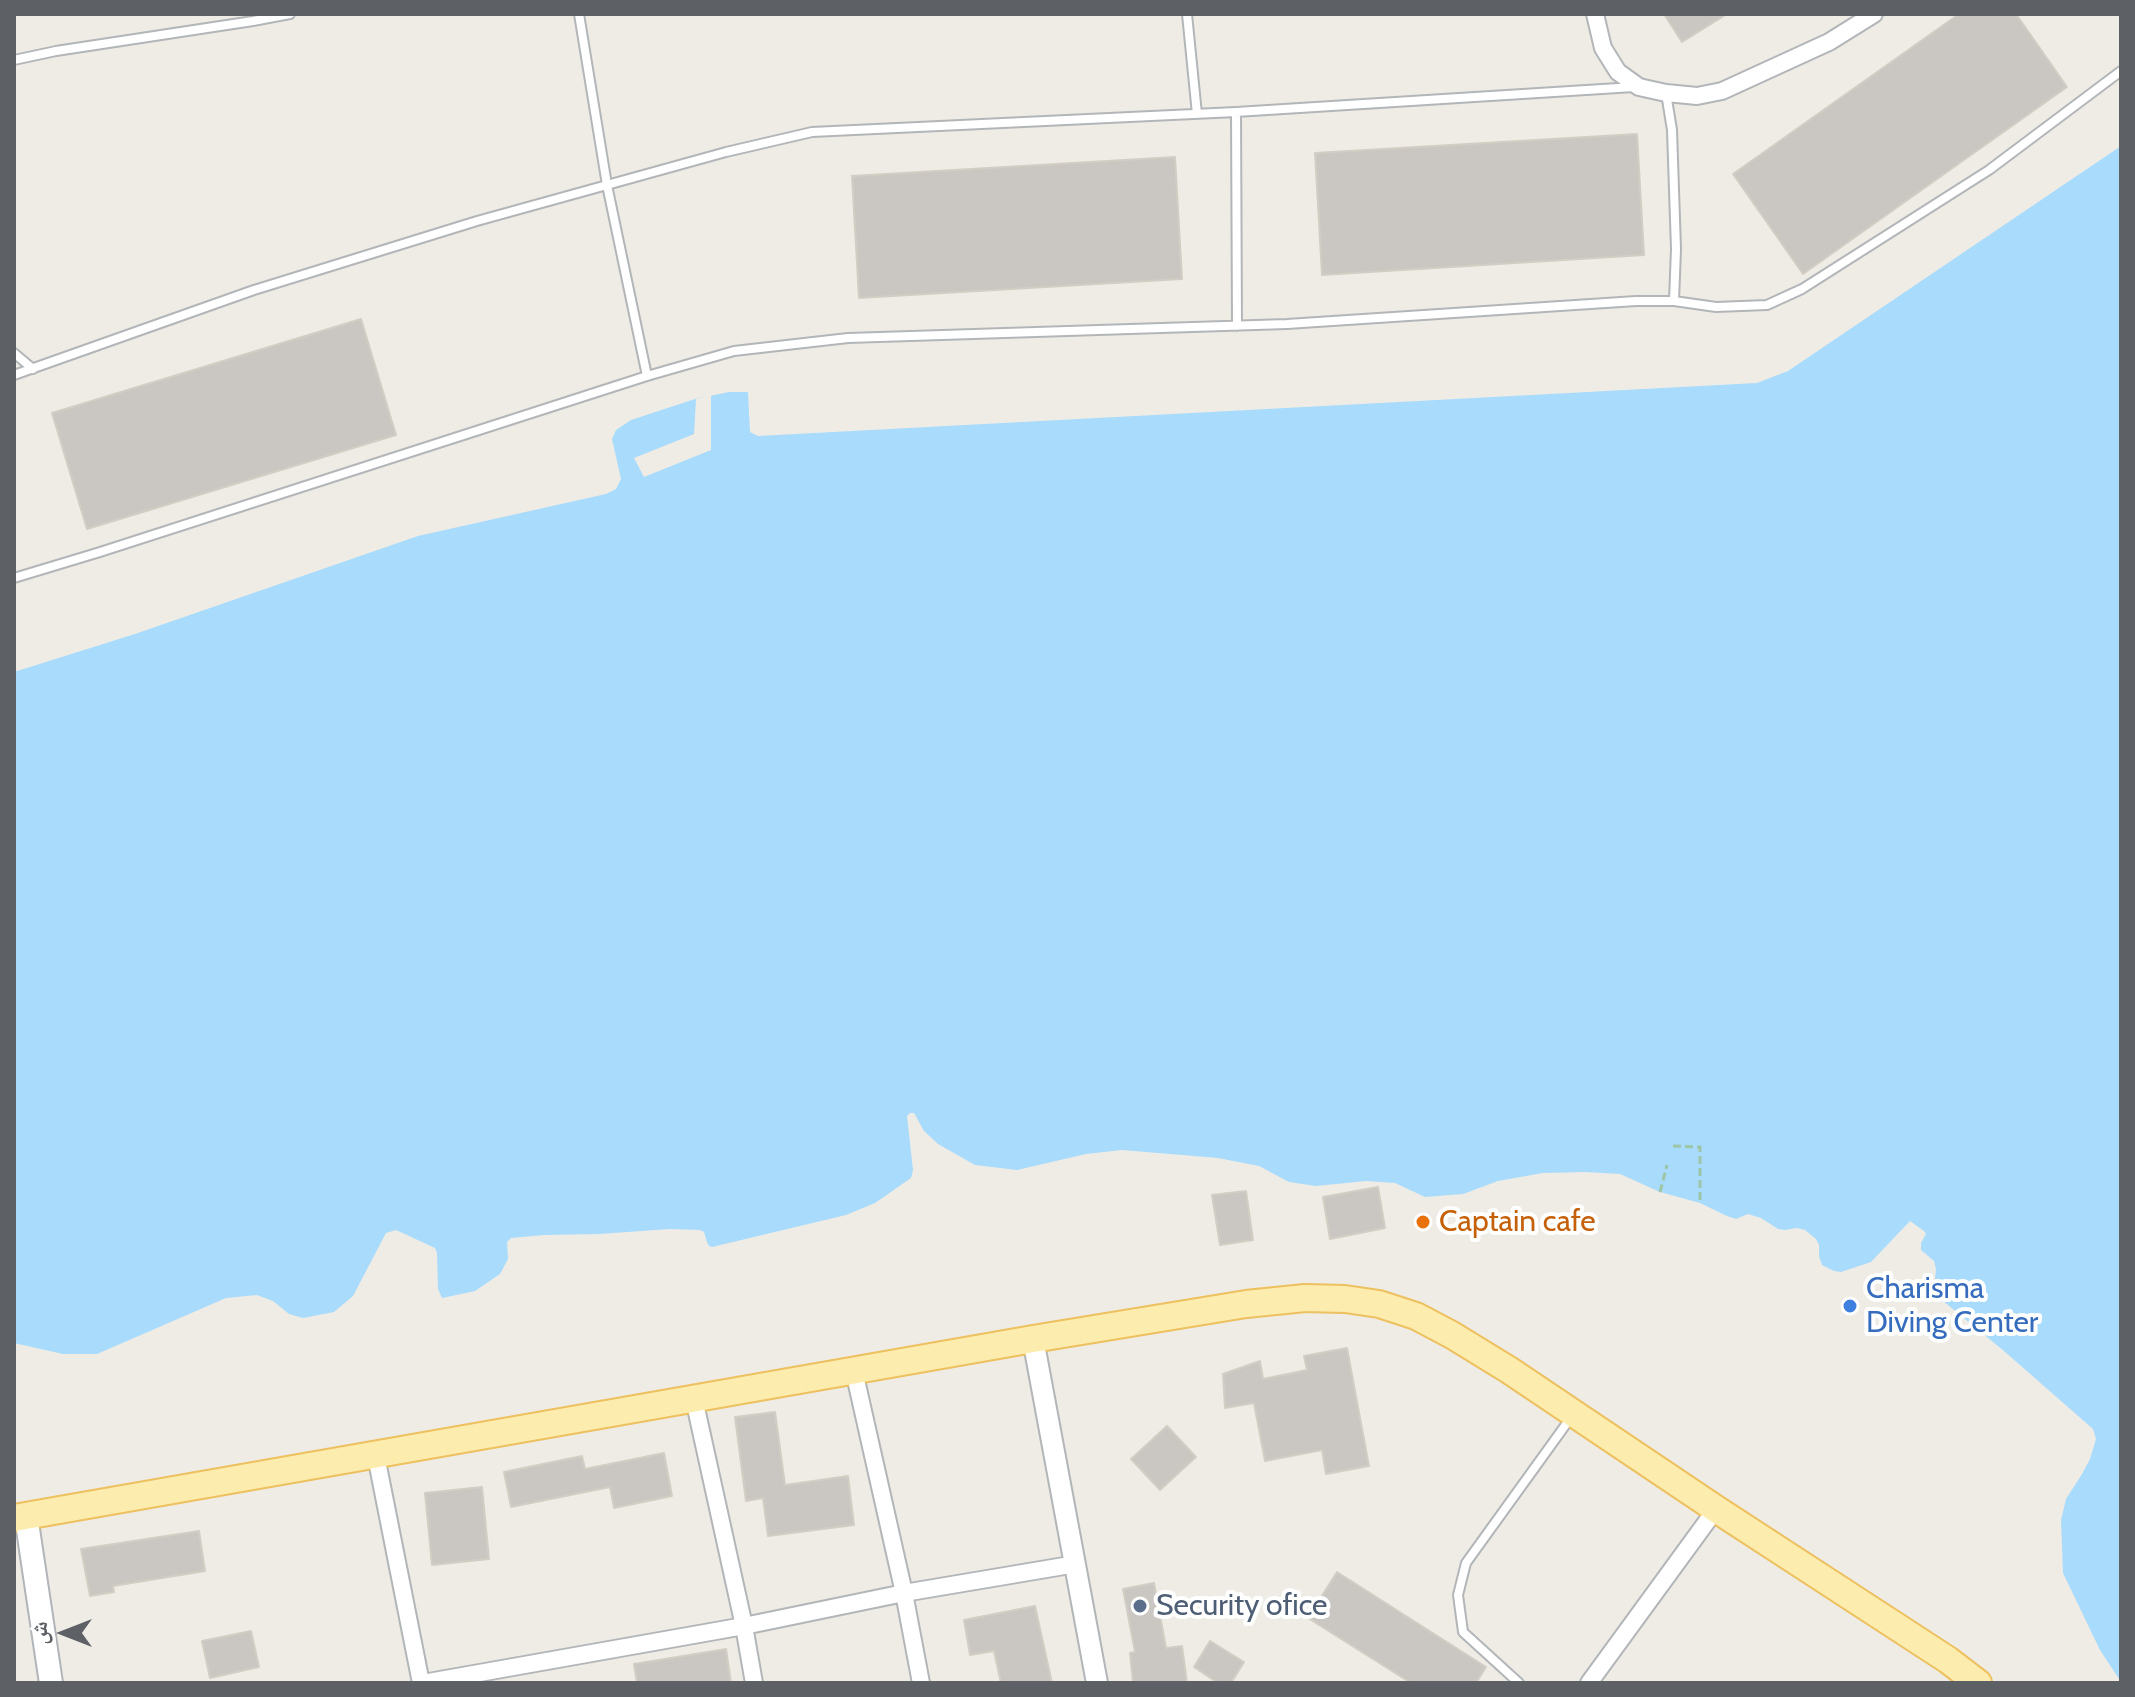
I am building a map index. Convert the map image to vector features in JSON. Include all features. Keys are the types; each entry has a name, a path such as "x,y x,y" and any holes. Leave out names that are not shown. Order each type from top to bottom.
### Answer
{"main road":[{"path":"51,1683 20,1517 1033,1339 1246,1304 1305,1298 1379,1304 1416,1316 1475,1349 1948,1660 1978,1683"}],"street":[{"path":"1595,14 1603,48 1618,72 1639,87 1697,96 1722,91 1829,42 1874,14"},
{"path":"1033,1339 1097,1683"},
{"path":"854,1371 921,1683"},
{"path":"694,1399 754,1683"},
{"path":"376,1456 422,1683 1076,1564"},
{"path":"1589,1683 1716,1509"}],"lane":[{"path":"14,60 290,14"},
{"path":"579,14 607,185 647,376"},
{"path":"1187,14 1197,114"},
{"path":"14,578 734,351 848,338 1287,324 1636,301 1674,301 1716,307 1767,305 1802,289 1989,170 2121,71"},
{"path":"14,375 254,290 477,221 726,152 812,132 1236,112 1639,87"},
{"path":"1666,93 1672,130 1676,249 1674,301"},
{"path":"1236,112 1237,326"},
{"path":"14,353 33,369"},
{"path":"1519,1683 1463,1632 1458,1595 1466,1563 1574,1413"}],"path":[{"path":"1673,1146 1700,1147 1700,1203"},
{"path":"1660,1192 1667,1165"}],"water":[{"path":"2121,146 2121,1682 2100,1650 2063,1573 2061,1520 2066,1499 2090,1459 2096,1439 2093,1429 1937,1296 1934,1290 1934,1261 1921,1250 1926,1234 1924,1231 1910,1221 1871,1262 1841,1272 1834,1271 1822,1265 1819,1245 1805,1230 1778,1229 1748,1214 1736,1219 1620,1174 1543,1173 1498,1181 1463,1194 1425,1197 1395,1183 1366,1181 1316,1186 1289,1182 1259,1166 1218,1158 1122,1150 1086,1154 1017,1170 975,1165 938,1144 924,1131 914,1113 910,1113 907,1116 913,1170 911,1178 875,1203 846,1215 712,1247 700,1230 511,1238 507,1242 508,1259 500,1274 475,1291 442,1298 438,1289 435,1248 396,1230 386,1233 353,1296 334,1312 303,1318 289,1314 273,1301 257,1295 226,1298 97,1354 63,1354 14,1343 14,672 135,634 418,536 606,494 616,489 621,479 612,439 616,430 631,420 695,399 729,392 748,392 750,432 758,436 1757,383 1788,371"}],"pier":[{"path":"711,395 711,450 644,477 634,458 694,434 696,399"}],"building":[{"path":"1664,14 1727,14 1682,42"},
{"path":"1959,14 2016,14 2067,87 1803,274 1733,174"},
{"path":"1637,134 1644,255 1322,275 1315,153"},
{"path":"1175,157 1182,279 859,298 852,176"},
{"path":"361,319 396,435 87,529 52,413"},
{"path":"1378,1187 1385,1228 1330,1239 1323,1197"},
{"path":"1246,1191 1253,1240 1220,1245 1212,1195"},
{"path":"1347,1348 1369,1466 1326,1474 1322,1450 1265,1461 1254,1403 1225,1408 1223,1374 1260,1361 1263,1379 1307,1370 1304,1356"},
{"path":"775,1412 785,1485 848,1476 854,1525 768,1536 763,1498 746,1501 735,1417"},
{"path":"1167,1426 1196,1457 1160,1490 1131,1459"},
{"path":"664,1453 672,1496 614,1508 610,1487 511,1507 504,1472 582,1456 585,1469"},
{"path":"482,1487 489,1559 432,1565 425,1493"},
{"path":"199,1531 205,1571 113,1586 114,1592 90,1596 81,1549"},
{"path":"1337,1572 1486,1667 1476,1683 1411,1683 1308,1618"},
{"path":"1154,1583 1166,1648 1182,1646 1187,1683 1133,1683 1130,1653 1135,1652 1123,1589"},
{"path":"1035,1606 1052,1683 1001,1683 994,1651 970,1655 964,1620"},
{"path":"251,1631 259,1667 210,1678 202,1641"},
{"path":"1210,1641 1244,1662 1231,1683 1218,1683 1194,1667"},
{"path":"726,1649 731,1683 637,1683 634,1664"}],"place":[{"name":"Captain cafe","path":"1423,1222"},
{"name":"Charisma Diving Center","path":"1850,1306"},
{"name":"Security ofice","path":"1140,1606"}]}
